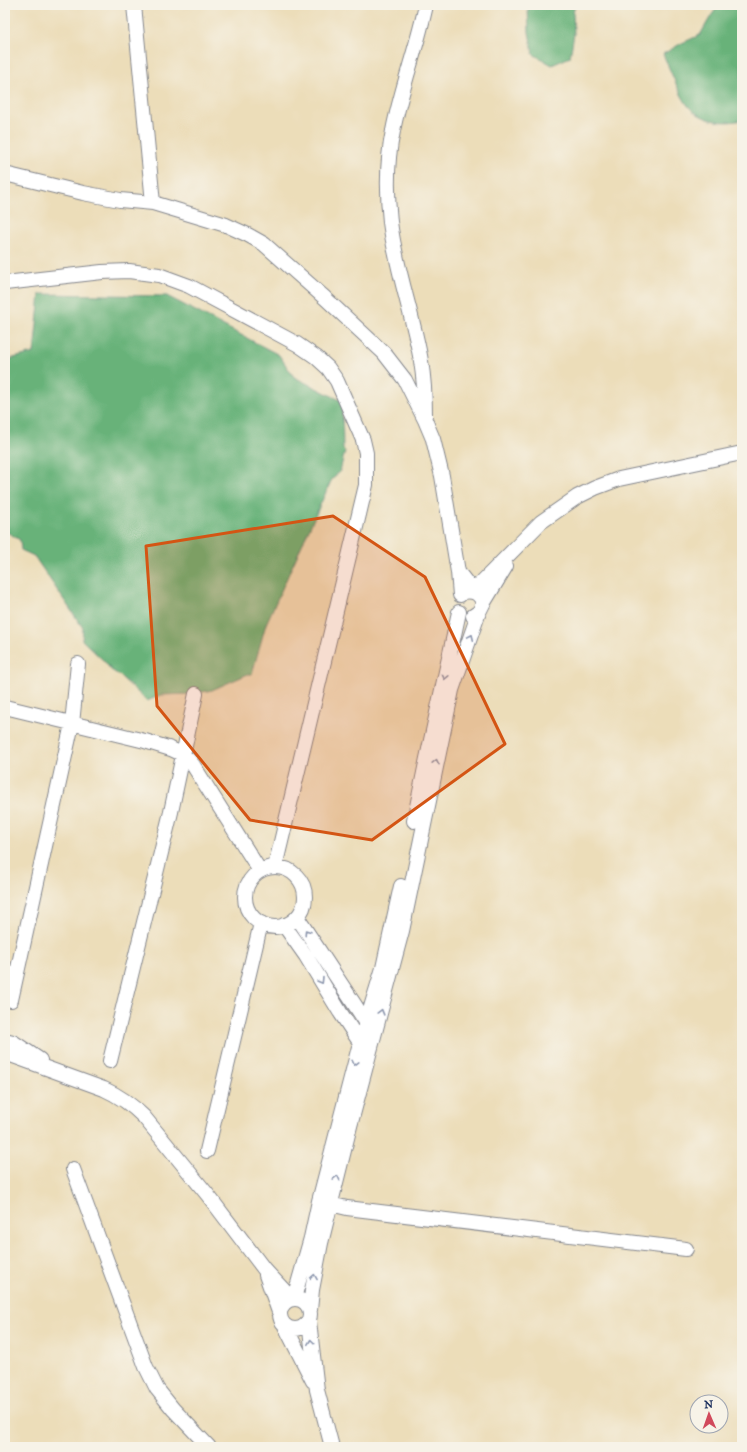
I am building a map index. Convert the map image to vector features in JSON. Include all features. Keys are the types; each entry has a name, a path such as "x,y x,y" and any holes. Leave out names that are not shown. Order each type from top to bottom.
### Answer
{"street":[{"path":"134,5 153,203"},
{"path":"426,5 393,132 390,157 389,195 390,222 394,247 421,361 425,385 426,420"},
{"path":"5,174 83,193 120,200 153,203 226,225 264,244 384,353 405,380 426,420 433,439 442,476 458,572 460,595 456,604 459,612 427,755 388,949 360,1043 319,1201 311,1238 293,1298"},
{"path":"5,283 102,272 129,271 159,275 188,286 297,344 316,357 328,368 337,381 363,440 366,453 366,485 274,867"},
{"path":"460,595 464,592 473,591 541,522 577,497 619,479 742,453"},
{"path":"285,1326 290,1329 301,1328 306,1325 309,1316 317,1262 330,1204 402,931 452,690 481,608 519,546"},
{"path":"458,572 473,591 481,598 481,608 473,616 469,617 459,612"},
{"path":"10,1000 72,724 78,664"},
{"path":"110,1061 171,812 196,694"},
{"path":"5,707 146,741 184,755 193,765 260,871"},
{"path":"274,867 290,870 301,881 304,888 304,904 297,917 284,925 276,926 261,923 250,912 245,897 249,882 254,876 260,871 274,867"},
{"path":"297,917 312,952 360,1043 369,1055"},
{"path":"207,1150 261,923"},
{"path":"284,925 312,952 366,1022 374,1035"},
{"path":"5,1040 13,1042 57,1072"},
{"path":"5,1053 104,1089 132,1105 144,1117 207,1194 264,1269 293,1298"},
{"path":"73,1169 146,1367 165,1399 209,1447"},
{"path":"330,1204 347,1208 686,1249"},
{"path":"264,1269 282,1322 317,1390"},
{"path":"279,1312 284,1302 293,1298 300,1299 308,1305 317,1390 332,1447"}],"highlighted area":[{"path":"333,516 425,577 505,744 372,840 250,820 157,706 146,546"}],"green space":[{"path":"524,5 576,5 573,12 574,34 570,57 552,65 533,54 529,32 528,9"},
{"path":"719,5 742,5 742,120 729,122 716,121 704,117 688,106 663,54 700,35"},
{"path":"40,294 167,296 279,355 294,377 342,401 343,449 345,451 340,471 331,481 266,624 252,674 248,674 212,690 193,694 161,695 147,701 119,675 111,670 105,662 82,640 83,628 34,556 21,550 20,540 5,531 5,360 34,353"}]}
